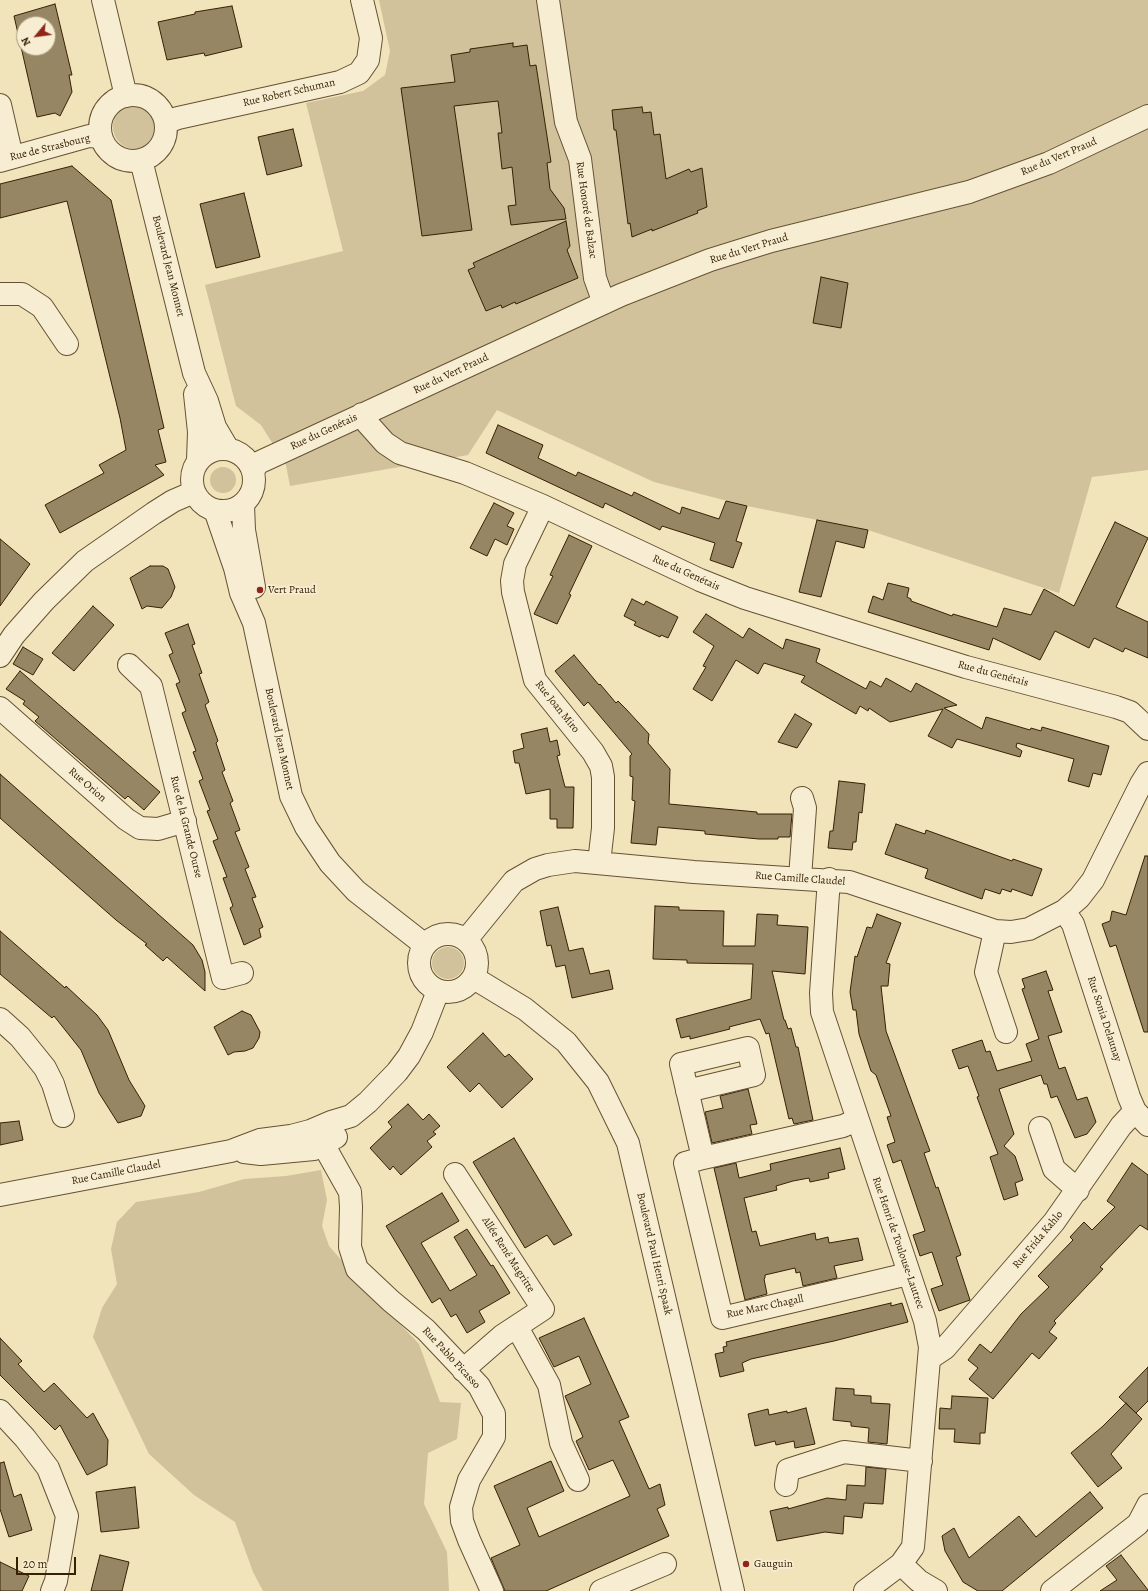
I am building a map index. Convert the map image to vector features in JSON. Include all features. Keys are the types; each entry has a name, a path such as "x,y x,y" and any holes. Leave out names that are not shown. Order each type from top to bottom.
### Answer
{"street":[{"path":"103,0 126,96"},
{"name":"Rue Robert Schuman","path":"166,122 178,118 340,82 359,73 368,60 371,38 362,0"},
{"name":"Rue Honoré de Balzac","path":"548,0 566,122 580,159 595,278 604,303"},
{"path":"126,96 142,96 151,100 163,113 166,122 165,138 161,146 149,157 141,160 132,161 116,156 109,151 101,137 100,121 103,113 115,100 126,96"},
{"path":"0,105 6,159"},
{"name":"Rue du Vert Praud","path":"362,414 604,303 710,260 772,241 968,192 1049,163 1148,116"},
{"name":"Rue de Strasbourg","path":"6,159 89,136 101,137"},
{"name":"Boulevard Jean Monnet","path":"141,160 194,373 207,401 215,427 228,449"},
{"path":"0,294 22,294 42,307 67,344"},
{"name":"Boulevard Jean Monnet","path":"194,373 195,404 199,432 198,460"},
{"name":"Rue du Genétais","path":"253,471 258,463 362,414 368,424 385,443 400,453 465,473 543,506 700,580 745,598 966,667 1116,707 1130,712 1148,729"},
{"path":"228,449 245,458 253,471 254,488 248,500 243,505 232,510 215,510 201,502 194,492 192,475 198,460 212,450 228,449"},
{"path":"0,656 7,630 44,601 85,561 154,513 173,501 194,492"},
{"name":"Boulevard Jean Monnet","path":"243,505 244,530 254,590 254,623"},
{"name":"Rue Joan Miro","path":"543,506 515,564 512,581 513,592 535,680 593,752 601,766 603,777 603,828 600,863"},
{"name":"Boulevard Jean Monnet","path":"215,510 235,568 241,593 254,623 291,796 306,827 330,863 356,891 425,945"},
{"name":"Rue de la Grande Ourse","path":"129,665 151,686 223,978 242,973"},
{"name":"Rue Orion","path":"0,708 126,819 140,828 158,829 185,821"},
{"name":"Rue Camille Claudel","path":"466,940 506,890 524,874 535,869 559,863 600,863 694,872 829,879 860,885 995,931 1011,932 1029,929 1064,911 1080,898 1092,880 1148,773"},
{"path":"800,878 805,808 802,798"},
{"name":"Rue Henri de Toulouse-Lautrec","path":"829,879 821,993 822,1012 929,1337 930,1358 913,1547 902,1564 865,1591"},
{"name":"Rue Sonia Delaunay","path":"1064,911 1073,924 1129,1097 1142,1118"},
{"path":"995,931 986,972 1006,1032"},
{"path":"444,934 458,936 466,940 474,949 477,958 477,967 474,978 465,987 456,992 450,993 438,991 426,982 419,969 420,956 425,945 434,938 444,934"},
{"name":"Boulevard Paul Henri Spaak","path":"474,978 525,1009 566,1042 598,1082 628,1143 733,1591"},
{"name":"Rue Camille Claudel","path":"231,1151 261,1154 314,1149 345,1130 351,1116 397,1072 409,1056 422,1032 438,991"},
{"path":"0,1019 20,1037 45,1068 53,1084 63,1116"},
{"path":"687,1091 703,1158"},
{"name":"Rue Camille Claudel","path":"0,1196 231,1151 260,1140 291,1136 310,1131 331,1122 351,1116"},
{"name":"Rue Frida Kahlo","path":"930,1358 945,1348 1054,1222 1078,1190 1121,1126 1142,1118"},
{"name":"Rue Marc Chagall","path":"857,1120 843,1126 685,1163 722,1318 908,1274"},
{"path":"1040,1128 1054,1168 1078,1190"},
{"name":"Rue Pablo Picasso","path":"323,1144 350,1192 350,1247 352,1259 357,1269 391,1301 426,1330 478,1386 494,1414 494,1437 469,1480 461,1507 462,1521 468,1540 492,1591"},
{"name":"Allée René Magritte","path":"455,1174 543,1309 502,1336 463,1370"},
{"path":"516,1327 549,1385 561,1443 578,1480"},
{"path":"0,1411 25,1438 48,1468 67,1516 56,1581 52,1591"},
{"path":"786,1485 788,1470 844,1452 921,1461"},
{"path":"1052,1591 1138,1524 1148,1505"},
{"path":"601,1591 665,1564"},
{"path":"902,1564 919,1581 936,1591"}],"shaded area":[{"path":"379,0 1148,0 1148,470 1092,477 1059,593 868,530 747,506 654,482 497,410 468,455 290,486 286,465 261,425 236,406 205,285 343,251 306,103 363,91 385,75 390,51"},
{"path":"131,105 139,105 151,111 157,123 157,131 151,143 139,149 131,149 119,143 113,131 113,123 119,111"},
{"path":"223,467 232,471 236,480 232,489 223,493 214,489 210,480 214,471"},
{"path":"448,947 457,950 461,954 464,963 461,972 457,976 448,979 439,976 435,972 432,963 435,954 439,950"},
{"path":"321,1170 327,1200 322,1226 329,1246 419,1344 440,1402 461,1403 457,1439 428,1453 424,1504 447,1552 449,1591 263,1591 253,1572 235,1522 194,1495 149,1454 93,1337 102,1308 117,1284 111,1249 117,1222 136,1202 199,1192 244,1179 286,1176"}],"building":[{"path":"55,4 72,75 69,75 72,92 60,116 55,113 37,117 23,56 56,56 56,16 16,16 16,25 14,16"},
{"path":"232,6 242,47 205,56 204,53 167,60 158,22 195,14 195,12"},
{"path":"513,43 513,47 527,45 530,66 536,65 551,162 547,163 550,189 564,208 566,219 511,225 508,206 516,205 512,167 502,169 498,133 502,133 498,101 454,106 472,230 422,236 401,88 455,82 451,55 470,52 470,49"},
{"path":"642,107 643,113 651,112 654,135 660,134 666,179 689,169 691,172 702,168 707,207 697,211 698,213 632,237 630,223 628,224 612,110"},
{"path":"293,129 302,166 267,175 258,137"},
{"path":"72,166 111,200 164,428 158,430 166,462 155,465 164,475 60,533 45,505 104,473 99,465 126,450 120,418 67,201 0,218 0,184"},
{"path":"244,193 260,257 216,268 200,204"},
{"path":"566,221 570,246 567,250 578,278 516,304 515,302 502,308 501,305 486,311 468,270 475,267 473,263"},
{"path":"821,277 848,283 841,328 813,323"},
{"path":"498,425 543,445 538,458 576,476 578,472 632,496 634,492 680,514 682,507 719,519 726,501 747,506 736,541 742,543 733,568 710,560 715,543 662,526 660,530 605,503 603,508 486,453"},
{"path":"494,503 514,513 507,526 514,529 507,545 495,539 487,556 470,548"},
{"path":"817,520 868,530 864,548 836,541 821,597 799,592"},
{"path":"1115,522 1148,538 1116,607 1148,622 1148,658 1125,648 1123,652 1094,638 1089,648 1055,631 1040,660 993,638 989,650 868,612 873,596 883,600 888,583 909,588 907,597 911,599 911,601 952,616 953,614 997,627 1004,608 1031,615 1044,589 1074,606"},
{"path":"569,535 592,546 569,594 571,595 557,624 534,614 553,576 550,575"},
{"path":"0,539 30,564 0,606"},
{"path":"150,566 163,566 168,569 175,587 171,597 162,608 147,606 142,609 130,578"},
{"path":"632,599 644,605 646,601 678,617 668,638 661,635 660,637 634,625 636,622 624,616"},
{"path":"93,606 114,625 74,671 52,653"},
{"path":"706,614 743,638 749,628 783,649 786,639 820,649 816,662 866,689 870,681 881,687 886,678 911,692 916,683 957,705 944,708 982,729 986,717 1030,730 1031,728 1041,731 1042,727 1109,746 1101,775 1093,773 1089,787 1068,781 1074,759 1017,743 1016,747 1022,751 1020,757 957,739 952,748 928,736 943,709 890,722 869,708 868,711 860,706 856,714 801,682 805,676 764,663 758,674 736,660 712,701 693,689 706,667 703,666 714,646 693,632"},
{"path":"188,624 195,644 192,645 202,673 199,674 209,702 205,705 218,741 216,743 225,770 222,772 233,801 230,803 240,830 235,832 249,867 245,869 256,897 252,898 263,927 259,929 261,937 244,945 230,908 233,906 223,878 227,877 213,841 218,839 207,811 210,810 199,781 203,779 193,752 196,751 182,713 186,711 176,684 180,682 169,655 173,653 165,633"},
{"path":"23,647 43,659 33,675 13,664"},
{"path":"574,655 616,703 618,701 649,734 648,743 670,769 669,804 757,812 757,814 792,814 790,837 778,837 778,839 759,839 705,834 705,831 658,827 656,845 631,843 635,801 632,800 633,777 630,776 630,756 632,754 588,702 584,706 555,671"},
{"path":"20,671 160,792 144,810 128,796 125,799 35,721 39,717 23,704 25,701 6,689"},
{"path":"795,714 812,724 797,748 778,742"},
{"path":"547,728 550,742 557,740 560,755 557,756 565,787 574,787 573,828 557,828 557,819 550,819 550,789 526,794 519,763 515,763 513,751 524,748 521,734"},
{"path":"0,774 193,945 202,960 205,972 205,991 167,957 163,961 145,945 147,944 116,920 0,818"},
{"path":"839,781 865,784 862,813 859,812 856,842 853,842 852,850 828,848 830,831 833,831"},
{"path":"896,824 925,834 926,830 1012,861 1013,859 1042,869 1032,896 1012,889 1011,892 1002,889 1000,894 985,889 982,899 925,878 928,869 885,854"},
{"path":"1145,856 1148,856 1148,1032 1144,1032 1116,945 1110,947 1102,924 1110,921 1112,911 1126,915"},
{"path":"655,906 679,907 679,910 724,911 723,946 755,946 757,914 778,915 777,925 808,927 805,974 772,971 784,1020 788,1029 791,1028 796,1047 798,1047 813,1120 794,1124 792,1118 789,1119 769,1033 766,1034 760,1019 729,1027 730,1029 690,1039 690,1036 681,1038 676,1019 751,999 753,964 687,963 687,960 653,959"},
{"path":"558,907 569,951 583,948 590,974 609,970 613,989 572,998 565,965 556,967 551,945 547,946 540,911"},
{"path":"877,914 901,923 886,963 890,964 888,986 881,986 886,1031 930,1151 924,1153 936,1188 938,1187 961,1255 956,1257 970,1300 939,1311 931,1289 943,1285 932,1252 920,1256 913,1235 925,1231 901,1160 893,1163 887,1145 895,1142 887,1117 891,1116 876,1075 871,1071 859,1034 856,1010 853,1010 850,992 855,956 857,957 867,927 872,928"},
{"path":"0,931 65,988 66,986 97,1015 108,1030 129,1080 145,1106 141,1116 118,1123 99,1093 81,1050 54,1016 52,1018 0,974"},
{"path":"1046,971 1053,990 1048,991 1062,1032 1048,1036 1059,1069 1065,1067 1077,1100 1087,1097 1096,1122 1087,1134 1075,1138 1057,1096 1051,1098 1047,1084 1044,1084 1041,1075 999,1089 1014,1134 1004,1146 1015,1156 1023,1180 1015,1183 1018,1195 1004,1200 990,1157 998,1154 977,1097 979,1096 968,1066 959,1069 952,1050 982,1040 986,1052 990,1051 997,1071 1032,1061 1026,1044 1039,1039 1022,989 1025,988 1022,979"},
{"path":"242,1011 251,1015 260,1032 259,1038 253,1048 245,1051 234,1052 228,1055 214,1027"},
{"path":"483,1033 505,1057 509,1054 533,1079 502,1108 479,1083 470,1092 447,1067"},
{"path":"748,1089 757,1124 750,1125 752,1134 712,1143 705,1112 723,1108 720,1096"},
{"path":"408,1104 423,1120 429,1114 440,1126 433,1132 436,1134 427,1141 432,1147 401,1175 393,1166 390,1170 370,1148 392,1127 388,1122"},
{"path":"19,1121 23,1140 0,1145 0,1123"},
{"path":"514,1138 572,1235 554,1245 547,1235 525,1248 473,1162"},
{"path":"840,1148 845,1169 828,1173 829,1178 810,1182 809,1178 793,1181 776,1186 777,1190 744,1198 752,1232 756,1231 760,1246 815,1233 816,1240 828,1237 829,1243 858,1238 863,1260 834,1266 837,1278 803,1286 800,1272 796,1273 795,1268 765,1275 764,1279 767,1294 745,1300 714,1168 736,1163 739,1178 771,1170 770,1164"},
{"path":"1132,1163 1148,1175 1148,1230 1140,1225 1100,1267 1103,1269 1054,1321 1056,1323 1049,1332 1057,1338 1039,1359 1032,1353 993,1399 969,1379 978,1368 968,1360 980,1344 991,1353 1021,1314 1049,1287 1038,1276 1073,1240 1070,1237 1084,1222 1092,1230 1115,1207 1107,1201"},
{"path":"442,1193 459,1221 421,1243 450,1291 477,1275 454,1237 467,1229 491,1266 493,1265 510,1293 479,1311 485,1322 467,1333 456,1314 451,1317 440,1298 432,1303 386,1226"},
{"path":"891,1303 891,1306 902,1303 908,1322 834,1341 751,1359 742,1363 744,1371 720,1377 715,1354 724,1352 723,1347 727,1346 726,1342"},
{"path":"584,1318 629,1417 619,1421 649,1489 660,1484 665,1505 657,1509 669,1536 546,1591 505,1591 491,1558 520,1545 494,1486 551,1461 564,1491 527,1508 539,1537 630,1496 613,1460 589,1470 576,1441 583,1437 565,1396 591,1384 579,1356 554,1367 539,1338"},
{"path":"0,1338 22,1361 18,1364 44,1392 54,1383 87,1418 93,1413 108,1440 107,1465 87,1475 60,1425 55,1430 0,1375"},
{"path":"1148,1367 1148,1401 1136,1413 1119,1397"},
{"path":"836,1388 854,1389 854,1395 871,1396 871,1403 890,1404 887,1444 868,1442 869,1428 851,1426 851,1422 833,1420"},
{"path":"952,1396 988,1398 985,1433 980,1433 980,1444 954,1442 955,1429 939,1429 940,1408 951,1409"},
{"path":"1126,1403 1142,1419 1111,1454 1122,1468 1098,1487 1071,1453 1102,1427"},
{"path":"806,1408 815,1444 795,1448 794,1441 776,1445 775,1441 755,1446 748,1414 768,1409 769,1415 787,1411 787,1413"},
{"path":"4,1462 14,1497 21,1494 32,1530 9,1537 0,1509 0,1463"},
{"path":"866,1467 886,1469 883,1504 864,1503 862,1518 844,1516 843,1534 825,1532 777,1541 770,1511 788,1507 788,1509 827,1498 846,1500 847,1485 865,1486"},
{"path":"135,1487 139,1528 101,1532 96,1492"},
{"path":"1090,1492 1103,1508 1002,1591 978,1591 963,1582 945,1551 942,1536 954,1528 969,1558 1019,1516 1036,1537"},
{"path":"100,1555 129,1562 122,1591 91,1591"},
{"path":"1121,1555 1148,1591 1100,1591 1117,1580 1106,1566"},
{"path":"0,1562 29,1576 22,1591 0,1591"}],"place":[{"name":"Vert Praud","path":"260,590"},
{"name":"Gauguin","path":"746,1564"}]}
